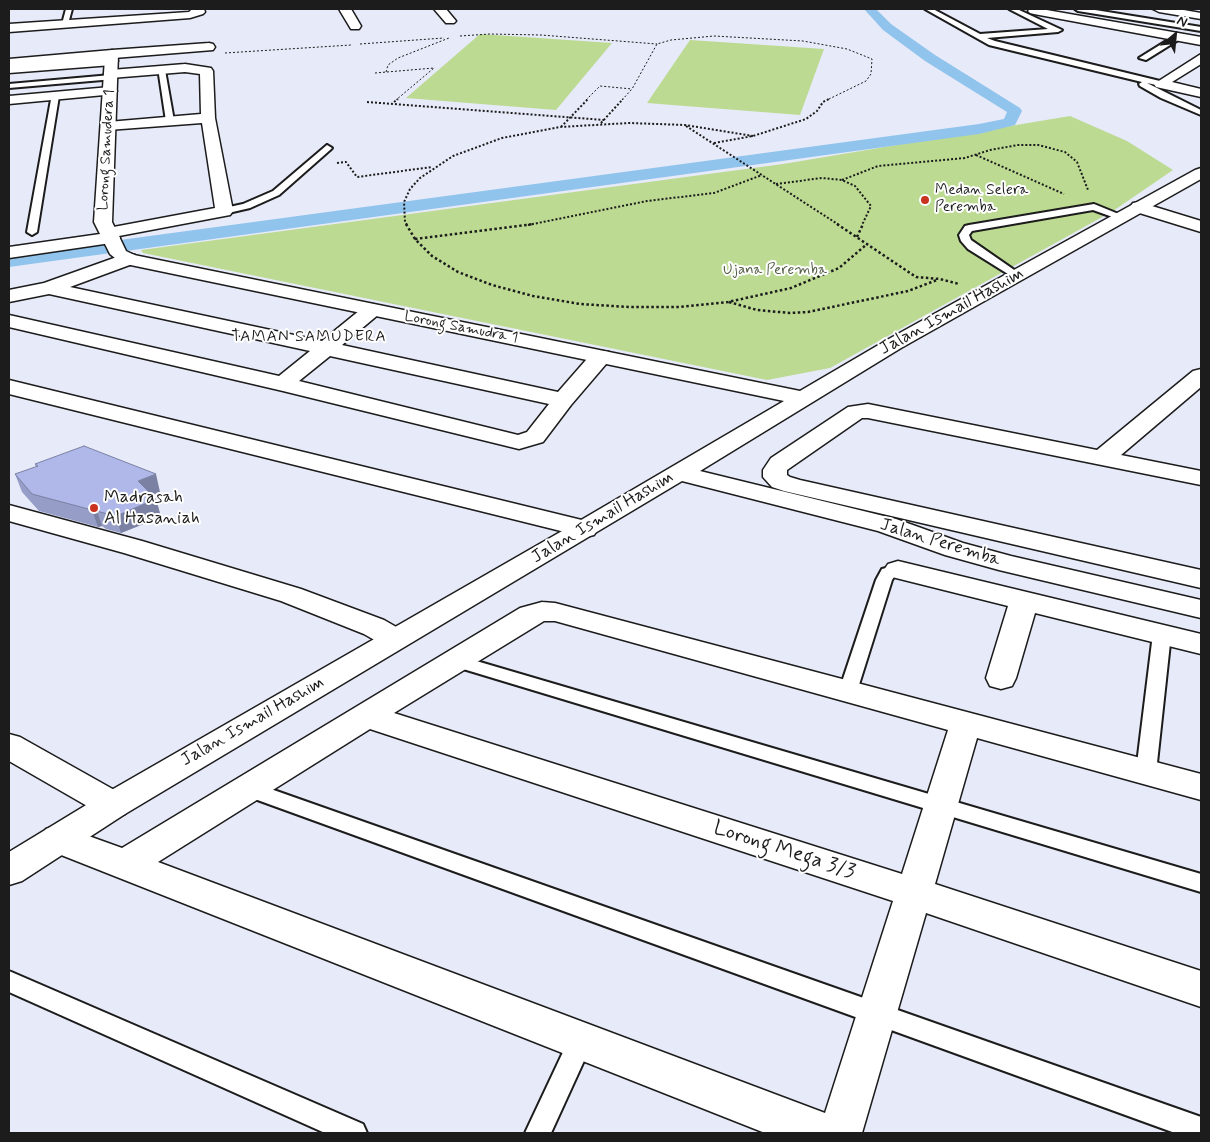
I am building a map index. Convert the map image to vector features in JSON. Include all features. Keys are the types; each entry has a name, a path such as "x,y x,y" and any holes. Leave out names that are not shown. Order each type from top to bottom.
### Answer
{"street":[{"path":"9,28 23,22 65,24 116,14 155,13 190,15 199,12 198,9"},
{"path":"345,9 355,26"},
{"path":"440,9 450,20"},
{"path":"1157,9 1201,16"},
{"path":"1036,16 1130,28 1201,40"},
{"path":"1116,37 1130,28"},
{"path":"9,100 55,96 111,71 210,46"},
{"path":"1160,84 1201,58"},
{"path":"9,63 111,71"},
{"path":"9,69 111,71 199,69 206,71 208,118 224,211 114,242 9,253"},
{"name":"Lorong Samudera 1","path":"111,71 108,126 114,242"},
{"path":"1160,84 1201,93"},
{"path":"108,126 208,118"},
{"name":"Jalan Ismail Hashim","path":"9,870 113,805 585,529 894,344 1201,173"},
{"path":"1139,207 1201,227"},
{"path":"85,224 114,242"},
{"path":"24,233 50,230"},
{"path":"49,288 114,242"},
{"name":"Lorong Samudra 1","path":"114,242 372,310 804,398"},
{"path":"9,296 49,288 563,400"},
{"path":"284,384 324,348 372,310"},
{"path":"9,322 284,384 519,442 535,437 563,400 601,357"},
{"path":"9,340 32,327"},
{"path":"1103,457 1201,376"},
{"path":"9,387 585,529"},
{"path":"1201,478 868,411 856,412 780,462 775,470 775,477 781,482 793,486 1201,579"},
{"name":"Jalan Peremba","path":"679,473 887,525 954,549 1010,564 1201,609"},
{"path":"9,513 133,547 291,595 361,622 395,639"},
{"path":"898,570 1201,644"},
{"path":"1001,678 1024,600"},
{"path":"124,865 530,615 542,611 555,612 1201,787"},
{"name":"Lorong Mega 3/3","path":"366,716 1201,988"},
{"path":"840,1133 966,723"},
{"path":"9,746 113,805"},
{"path":"58,839 820,1133"}],"lane":[{"path":"65,24 69,9"},
{"path":"928,9 977,36 1000,46 1160,84"},
{"path":"977,36 1058,30 1036,16 1012,9"},
{"path":"1078,9 1201,29"},
{"path":"1141,19 1157,9"},
{"path":"1019,22 1036,16"},
{"path":"961,27 980,26"},
{"path":"1143,58 1179,37"},
{"path":"161,70 170,121"},
{"path":"9,86 111,71"},
{"path":"1134,79 1164,96 1201,113"},
{"path":"24,233 55,96"},
{"path":"224,211 262,200 276,193 307,168 327,148"},
{"path":"1016,276 966,241 964,234 969,228 1094,207 1121,217"},
{"path":"848,691 884,580 888,574 898,570"},
{"path":"1146,772 1162,634"},
{"path":"456,661 1201,883"},
{"path":"248,789 1201,1130"},
{"path":"9,981 354,1133"},
{"path":"538,1133 581,1041"}],"path":[{"path":"199,69 211,67 218,57 226,53 448,38 474,34 657,44 694,37 803,41 866,55 872,59 871,74 866,81 823,102 806,119 753,136 714,143"},
{"path":"386,72 388,65 398,58 448,38"},
{"path":"600,124 632,89 657,44"},
{"path":"375,73 434,68 394,103"},
{"path":"560,127 600,86 632,89"},
{"path":"367,102 604,120"},
{"path":"753,136 685,125 600,124 560,127 502,138 476,146 434,167 415,183 404,202 406,222 415,239 432,256 458,272 492,285 533,296 580,304 630,307 680,307 728,302 791,288 839,268 867,244"},
{"path":"685,125 916,277 940,279 986,292"},
{"path":"842,180 878,166 937,161 1018,145 1038,145 1065,152 1077,162 1094,207"},
{"path":"974,155 1094,207"},
{"path":"307,168 346,162 357,176 434,167"},
{"path":"415,239 520,227 647,201 714,193 762,175"},
{"path":"776,184 822,178 842,180 855,186 871,206 857,237"},
{"path":"728,302 757,310 790,313 808,312 908,291 940,279"}],"green space":[{"path":"480,34 612,43 556,110 406,98"},
{"path":"690,40 824,49 800,115 647,103"},
{"name":"Ujana Peremba","path":"1070,116 1127,141 1173,170 1113,211 830,368 767,380 143,253 141,250 783,164"}],"building":[{"path":"84,446 156,474 138,481 156,499 116,516 100,512 96,508 92,510 32,494 15,474 38,466 35,464"}],"waterway":[{"path":"9,261 979,129 1010,122 1015,111 930,58 887,27 870,9"}],"place":[{"name":"Medan Selera Peremba","path":"925,200"},
{"name":"Madrasah Al Hasaniah","path":"94,508"}],"district":[{"name":"TAMAN SAMUDERA","path":"309,338"}]}
